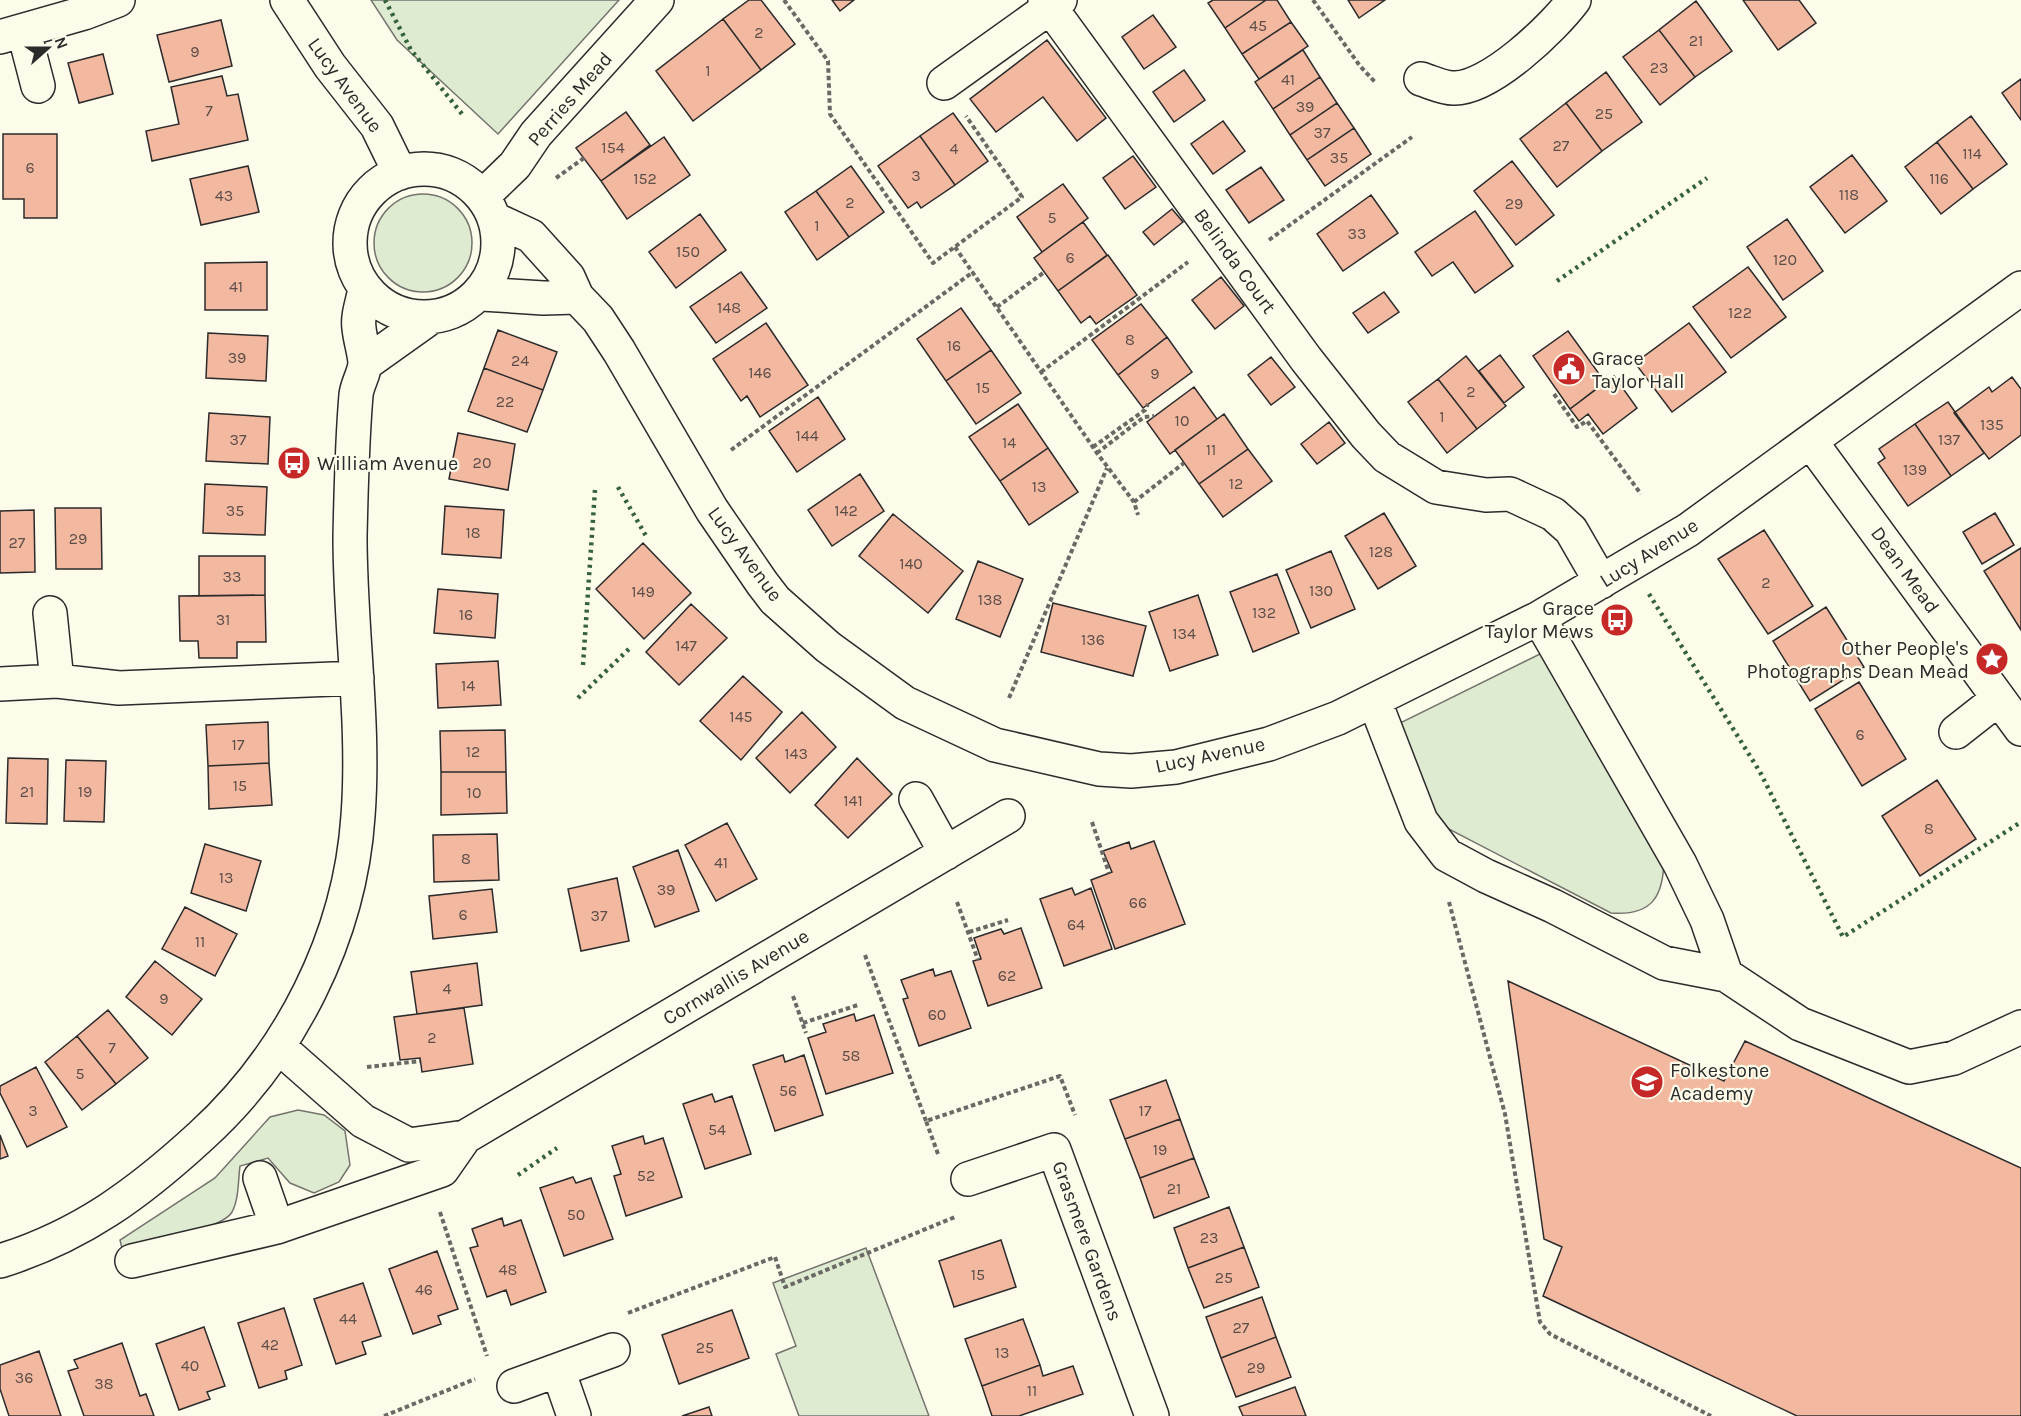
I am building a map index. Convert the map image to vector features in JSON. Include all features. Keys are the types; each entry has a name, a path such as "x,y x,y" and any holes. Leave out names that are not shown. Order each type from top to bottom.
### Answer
{"street":[{"path":"38,86 12,34 118,0"},
{"name":"Lucy Avenue","path":"287,0 330,66 377,126 400,172"},
{"name":"Perries Mead","path":"488,208 536,134 657,0"},
{"path":"1422,79 1453,88 1482,80 1532,45 1561,18 1574,0"},
{"path":"944,84 1052,2"},
{"name":"Belinda Court","path":"1052,2 1107,85 1313,368 1366,435 1387,457 1436,487 1478,495 1510,494 1553,514 1571,530 1601,582"},
{"path":"365,364 431,318 455,311 482,294 490,278 497,254 498,234 488,208 466,182 445,172 423,169 400,172 378,185 363,200 352,221 350,245 352,260 365,289 383,306 406,316 431,318"},
{"name":"Lucy Avenue","path":"488,208 531,236 568,278 577,297 598,319 609,335 712,510 776,600 851,666 905,703 995,745 1099,769 1131,771 1176,767 1269,744 1375,702 1539,618 1688,530 2021,288"},
{"path":"0,1261 47,1244 104,1216 161,1173 223,1116 279,1047 312,989 331,939 352,865 359,814 357,678 350,538 356,392 365,364 358,325 365,289"},
{"path":"482,294 543,298 577,297"},
{"name":"Dean Mead","path":"1811,442 2021,729"},
{"path":"50,613 57,681"},
{"path":"1539,618 1680,864 1707,920 1726,975"},
{"path":"0,684 57,681 119,688 357,678"},
{"path":"1956,732 1998,699"},
{"path":"1375,702 1421,821 1447,855 1664,963 1726,975 1800,1024 1908,1067 1954,1058 2021,1027"},
{"path":"916,799 946,853"},
{"name":"Cornwallis Avenue","path":"279,1047 363,1121 409,1144 465,1137 1008,816"},
{"name":"Cornwallis Avenue","path":"132,1261 277,1227 442,1170 465,1137"},
{"name":"Grasmere Gardens","path":"968,1179 1054,1150 1152,1416"},
{"path":"260,1178 277,1227"},
{"path":"514,1386 613,1350"},
{"path":"558,1370 574,1416"}],"path":[{"path":"784,0 828,61 830,114 933,263 1022,196 944,84"},
{"path":"1313,0 1360,66 1376,83"},
{"path":"1041,372 1412,136"},
{"path":"552,182 584,158"},
{"path":"955,247 1107,468 1134,502 1138,515"},
{"path":"732,450 973,272"},
{"path":"997,307 1042,273"},
{"path":"1554,394 1578,427 1587,421 1641,494"},
{"path":"1093,447 1145,410 1148,405"},
{"path":"1097,453 1144,417 1154,417"},
{"path":"1134,502 1184,464"},
{"path":"1009,698 1107,468"},
{"path":"1092,822 1109,873"},
{"path":"1447,855 1446,888 1505,1114 1540,1322 1550,1334 1710,1416"},
{"path":"957,902 978,960"},
{"path":"969,933 1008,920"},
{"path":"865,955 926,1121"},
{"path":"793,996 806,1033"},
{"path":"803,1023 858,1005"},
{"path":"368,1067 420,1061"},
{"path":"437,1203 490,1363"},
{"path":"624,1315 775,1257 785,1287 960,1215"},
{"path":"384,1416 482,1377"}],"green space":[{"path":"371,0 619,0 498,134 397,40"},
{"path":"423,194 442,198 458,208 468,224 472,243 468,262 458,278 442,288 423,292 404,288 388,278 378,262 374,243 378,224 388,208 404,198"},
{"path":"1542,653 1664,857 1658,893 1646,907 1637,911 1611,913 1441,825 1398,724"},
{"path":"298,1110 324,1115 345,1131 350,1165 339,1182 314,1193 290,1183 268,1158 240,1166 236,1201 232,1212 225,1219 198,1230 122,1248 120,1240 215,1178 270,1117"},
{"path":"866,1248 929,1416 799,1416 776,1354 796,1346 773,1283"}],"building":[{"path":"749,0 761,0 795,44 761,70 723,19"},
{"path":"832,0 854,0 840,11"},
{"path":"1213,0 1266,0 1225,28 1208,3"},
{"path":"1266,0 1277,0 1291,22 1242,54 1225,28"},
{"path":"1348,0 1385,0 1359,18"},
{"path":"1743,0 1799,0 1816,23 1778,50"},
{"path":"1696,1 1732,51 1695,77 1659,30"},
{"path":"1153,15 1176,47 1144,69 1122,37"},
{"path":"723,19 761,70 693,121 656,71"},
{"path":"221,20 232,66 169,82 157,35"},
{"path":"1291,22 1308,46 1259,79 1242,54"},
{"path":"1659,30 1695,77 1660,105 1623,57"},
{"path":"1047,40 1106,118 1077,141 1043,97 996,132 970,99"},
{"path":"1303,50 1320,77 1273,109 1255,82"},
{"path":"103,54 113,94 79,103 68,63"},
{"path":"1184,70 1205,100 1174,122 1153,92"},
{"path":"1606,72 1642,122 1602,151 1566,103"},
{"path":"222,76 227,96 238,94 248,140 152,161 146,131 179,124 171,87"},
{"path":"1320,77 1337,103 1290,135 1273,109"},
{"path":"2021,79 2021,120 2002,93"},
{"path":"1337,103 1354,128 1307,160 1290,135"},
{"path":"1566,103 1602,151 1557,187 1520,139"},
{"path":"626,112 650,145 601,181 576,148"},
{"path":"953,113 988,161 955,185 920,136"},
{"path":"1971,116 2007,164 1973,189 1937,142"},
{"path":"1223,121 1245,151 1213,174 1191,144"},
{"path":"1354,128 1371,154 1325,186 1307,160"},
{"path":"3,134 57,134 57,218 24,218 24,199 3,199"},
{"path":"920,136 955,185 921,208 917,202 908,208 878,166"},
{"path":"664,137 690,175 627,219 601,181"},
{"path":"1937,142 1973,189 1941,214 1905,167"},
{"path":"1852,155 1887,201 1845,233 1810,187"},
{"path":"1133,156 1156,187 1125,209 1103,178"},
{"path":"1512,161 1554,215 1516,245 1474,191"},
{"path":"248,166 259,212 201,225 190,179"},
{"path":"851,166 884,212 849,237 816,191"},
{"path":"1261,167 1284,200 1249,223 1226,190"},
{"path":"1063,184 1088,218 1042,252 1017,217"},
{"path":"816,191 849,237 817,260 785,212"},
{"path":"1371,195 1398,233 1343,271 1317,234"},
{"path":"1172,209 1183,222 1154,245 1143,232"},
{"path":"1475,211 1513,266 1475,293 1453,262 1432,276 1415,252"},
{"path":"700,214 726,250 676,288 649,252"},
{"path":"1787,219 1823,271 1783,300 1747,247"},
{"path":"1083,222 1107,255 1058,291 1034,258"},
{"path":"1108,255 1137,295 1096,324 1090,316 1081,323 1058,291"},
{"path":"267,262 267,310 205,310 205,263"},
{"path":"1748,267 1786,317 1731,358 1693,307"},
{"path":"741,272 767,308 716,343 690,307"},
{"path":"1221,277 1244,306 1215,329 1192,300"},
{"path":"1384,292 1399,312 1368,333 1353,313"},
{"path":"1141,304 1167,337 1118,375 1092,340"},
{"path":"961,308 991,350 946,381 917,339"},
{"path":"766,323 808,385 760,417 747,396 741,401 713,359"},
{"path":"1689,323 1726,372 1672,412 1635,363"},
{"path":"498,330 557,352 543,390 484,368"},
{"name":"Grace Taylor Hall","path":"1568,331 1605,382 1570,409 1533,356"},
{"path":"208,333 268,336 266,381 206,378"},
{"path":"1167,337 1192,372 1143,408 1118,375"},
{"path":"991,350 1021,393 976,424 946,381"},
{"path":"1500,355 1524,387 1504,403 1479,371"},
{"path":"1466,356 1506,406 1477,429 1438,379"},
{"path":"1271,357 1295,387 1271,405 1248,375"},
{"path":"484,368 543,390 527,432 468,411"},
{"path":"1614,376 1637,408 1603,434 1588,414 1579,421 1570,409"},
{"path":"2012,377 2021,389 2021,435 1989,459 1954,413 1989,387 1992,392"},
{"path":"1438,379 1477,429 1447,453 1408,402"},
{"path":"1194,387 1217,419 1170,454 1147,422"},
{"path":"818,397 845,439 797,472 769,431"},
{"path":"1948,402 1984,453 1951,476 1915,424"},
{"path":"1018,404 1048,448 1000,481 969,437"},
{"path":"209,413 270,417 268,464 206,461"},
{"path":"1224,414 1248,449 1199,484 1175,450"},
{"path":"1329,422 1345,443 1317,464 1301,444"},
{"path":"1915,424 1951,476 1908,506 1878,463 1885,458 1879,449"},
{"path":"458,433 515,444 508,490 449,479"},
{"path":"1048,448 1078,492 1029,525 1000,481"},
{"path":"1248,449 1272,481 1223,517 1199,484"},
{"path":"860,474 884,511 832,546 808,510"},
{"path":"205,484 267,487 265,535 203,533"},
{"path":"445,506 504,510 501,558 442,554"},
{"path":"55,508 101,508 102,569 56,569"},
{"path":"34,510 35,572 0,573 0,511"},
{"path":"1384,513 1416,566 1378,589 1345,536"},
{"path":"1995,513 2014,545 1982,564 1963,532"},
{"path":"893,514 963,571 928,613 859,556"},
{"path":"1764,530 1813,606 1768,634 1718,559"},
{"path":"643,543 691,593 644,639 596,589"},
{"path":"2021,548 2021,630 1984,571"},
{"path":"1331,551 1355,609 1311,628 1286,570"},
{"path":"199,556 265,556 265,595 199,596"},
{"path":"978,561 1023,579 1000,637 956,619"},
{"path":"1277,574 1299,633 1253,652 1230,592"},
{"path":"438,589 498,594 495,638 434,633"},
{"path":"265,595 266,642 237,642 237,658 199,658 198,641 180,641 179,596"},
{"path":"1198,595 1218,655 1170,671 1149,612"},
{"path":"1053,603 1146,626 1133,676 1041,652"},
{"path":"691,604 727,638 679,685 646,652"},
{"path":"1826,607 1864,667 1810,701 1773,641"},
{"path":"498,661 501,705 438,708 436,664"},
{"path":"743,676 782,712 741,760 700,721"},
{"path":"1859,682 1906,759 1862,786 1815,709"},
{"path":"802,712 836,747 790,793 756,758"},
{"path":"268,722 269,763 208,766 206,725"},
{"path":"505,730 506,772 441,772 440,731"},
{"path":"8,758 48,759 47,824 6,823"},
{"path":"857,758 892,794 848,838 815,805"},
{"path":"66,760 106,761 104,822 64,821"},
{"path":"269,763 272,805 209,809 208,766"},
{"path":"441,772 506,772 507,813 441,815"},
{"path":"1937,780 1976,839 1920,876 1882,816"},
{"path":"727,823 757,879 716,901 685,845"},
{"path":"497,834 499,880 434,882 433,835"},
{"path":"1154,841 1185,924 1115,949 1091,880 1112,872 1103,851 1129,842 1131,849"},
{"path":"205,844 261,861 246,911 191,893"},
{"path":"678,850 699,911 655,927 633,867"},
{"path":"617,878 629,941 581,951 568,889"},
{"path":"1072,888 1075,895 1091,888 1112,949 1064,966 1040,899"},
{"path":"492,889 497,932 433,939 429,896"},
{"path":"185,907 237,934 215,976 162,949"},
{"path":"1021,928 1042,988 988,1006 973,961 981,959 974,938 1001,929 1004,934"},
{"path":"155,961 202,999 172,1035 126,997"},
{"path":"477,963 482,1005 417,1014 411,972"},
{"path":"933,969 935,976 951,971 971,1028 919,1046 903,999 908,998 901,980"},
{"path":"1508,981 1724,1081 1745,1041 2021,1168 2021,1416 1797,1416 1543,1296 1562,1247 1544,1239"},
{"path":"464,1008 473,1064 422,1072 420,1058 400,1060 394,1017"},
{"path":"108,1010 148,1058 116,1084 77,1036"},
{"path":"854,1014 856,1021 874,1015 893,1073 826,1094 808,1038 826,1032 823,1024"},
{"path":"77,1036 116,1084 82,1110 45,1062"},
{"path":"783,1055 785,1062 804,1055 823,1115 775,1131 753,1065"},
{"path":"36,1067 67,1127 27,1147 0,1093 0,1086"},
{"path":"1166,1080 1180,1119 1125,1139 1110,1100"},
{"path":"712,1094 715,1102 732,1096 751,1154 705,1169 683,1104"},
{"path":"1180,1119 1194,1158 1140,1178 1125,1139"},
{"path":"0,1135 8,1156 0,1159"},
{"path":"643,1136 645,1144 663,1138 682,1197 626,1216 614,1176 621,1174 612,1146"},
{"path":"1194,1158 1209,1197 1154,1218 1140,1178"},
{"path":"573,1177 576,1183 591,1178 613,1239 564,1256 540,1188"},
{"path":"1229,1207 1244,1247 1188,1268 1174,1228"},
{"path":"502,1218 504,1226 521,1220 546,1292 511,1305 506,1290 487,1297 470,1248 478,1246 472,1229"},
{"path":"1001,1240 1016,1287 954,1307 939,1261"},
{"path":"1244,1247 1259,1287 1204,1308 1188,1268"},
{"path":"437,1251 458,1309 438,1316 441,1324 413,1334 389,1269"},
{"path":"363,1283 381,1336 362,1342 366,1354 336,1364 314,1299"},
{"path":"1262,1297 1276,1337 1221,1358 1206,1317"},
{"path":"284,1308 302,1365 285,1371 287,1379 259,1388 238,1323"},
{"path":"732,1310 749,1358 679,1384 662,1335"},
{"path":"1023,1319 1040,1365 982,1386 965,1339"},
{"path":"204,1327 225,1386 207,1392 210,1399 179,1410 156,1344"},
{"path":"1276,1337 1291,1377 1236,1397 1221,1358"},
{"path":"122,1343 140,1396 146,1394 154,1416 84,1416 68,1371 78,1368 74,1360"},
{"path":"39,1351 61,1416 9,1416 0,1389 0,1365"},
{"path":"1040,1365 1043,1376 1073,1366 1083,1394 1019,1416 992,1416 982,1386"},
{"path":"1295,1387 1306,1416 1243,1416 1239,1407"},
{"path":"709,1407 712,1416 682,1416"}],"hedge":[{"path":"385,0 411,50 462,114"},
{"path":"1557,281 1707,178"},
{"path":"618,487 646,536"},
{"path":"583,665 595,490"},
{"path":"1649,594 1760,772 1843,937 2021,822"},
{"path":"578,698 630,648"},
{"path":"518,1175 557,1148"}],"place":[{"name":"Grace Taylor Hall","path":"1569,369"},
{"name":"William Avenue","path":"294,463"},
{"name":"Grace Taylor Mews","path":"1617,620"},
{"name":"Other People's Photographs Dean Mead","path":"1992,659"},
{"name":"Folkestone Academy","path":"1647,1082"}]}
